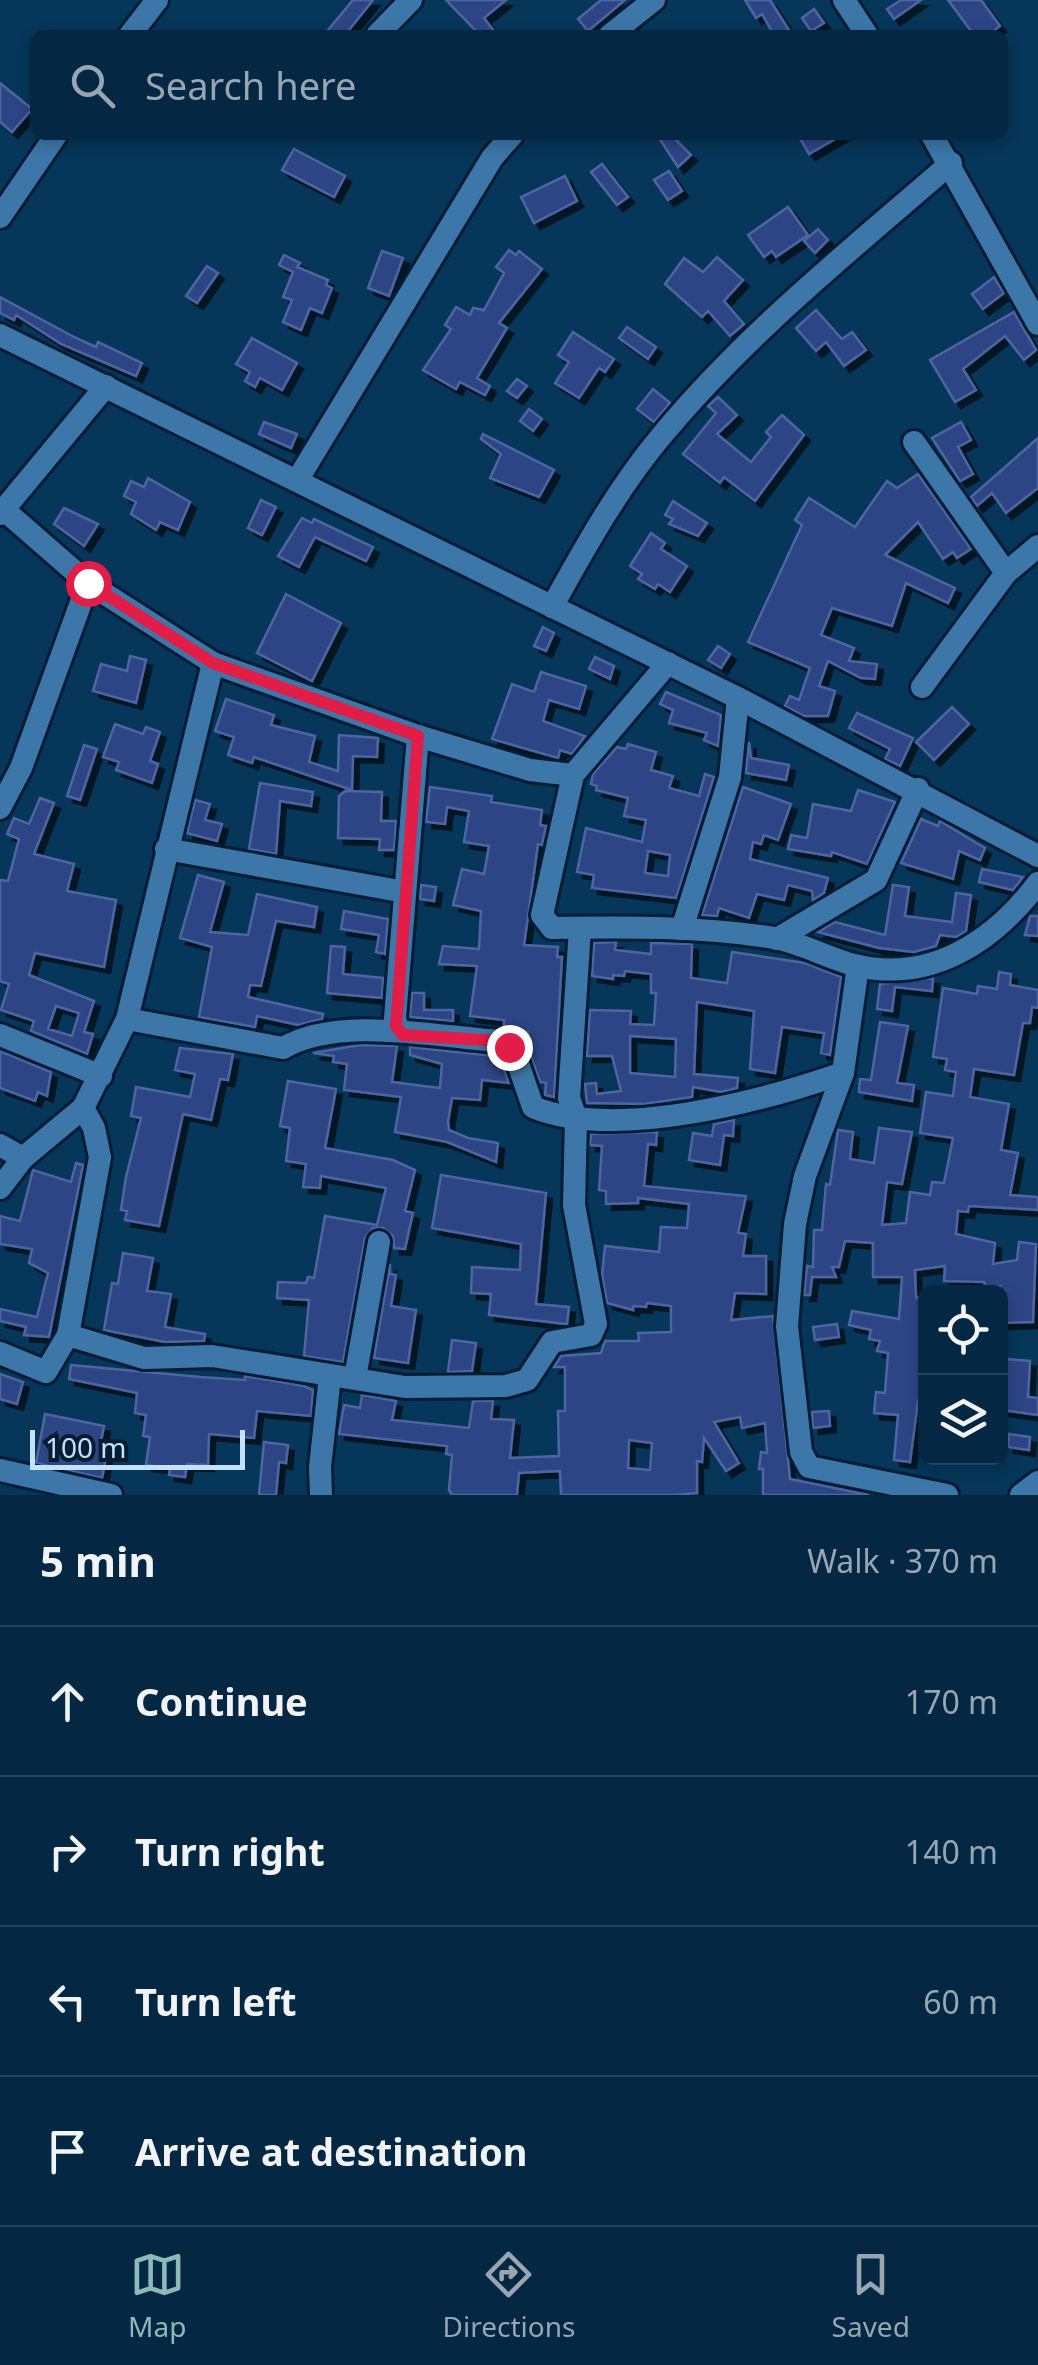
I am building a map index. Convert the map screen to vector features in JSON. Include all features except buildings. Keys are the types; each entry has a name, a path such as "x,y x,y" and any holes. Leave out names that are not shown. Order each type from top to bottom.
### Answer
{"street":[{"path":"134,30 157,0"},
{"path":"382,30 411,0"},
{"path":"616,30 654,0"},
{"path":"844,0 864,30"},
{"path":"0,217 53,140"},
{"path":"298,479 492,158 508,140"},
{"path":"935,140 1038,324"},
{"path":"552,606 593,534 660,436 749,339 950,163"},
{"path":"0,335 738,698 918,789 1038,856"},
{"path":"106,386 2,512 88,583 213,663 418,736 530,770 573,775"},
{"path":"914,442 1006,574"},
{"path":"922,686 1006,574 1038,546"},
{"path":"0,808 20,768 88,583"},
{"path":"0,1188 23,1158 82,1108 102,1076 127,1018 213,663"},
{"path":"668,663 573,775 542,915 552,928 682,929 777,939 858,966 932,967 976,945 1014,914 1038,883"},
{"path":"682,929 730,777 738,698"},
{"path":"398,1031 418,736"},
{"path":"777,939 876,880 918,789"},
{"path":"166,848 405,892"},
{"path":"68,1335 144,1358 212,1356 405,1387 506,1386 528,1380 552,1342 595,1331 574,1205 576,1118 569,1098 580,928"},
{"path":"858,966 842,1073 805,1176 794,1224 787,1326 802,1452 810,1467 948,1495"},
{"path":"127,1018 283,1048 304,1035 336,1030 398,1031 500,1041 514,1052 534,1107 576,1118 655,1117 803,1087 842,1073"},
{"path":"0,1035 102,1076"},
{"path":"0,1352 46,1372 68,1335 100,1156 94,1128 82,1108"},
{"path":"0,1146 23,1158"},
{"path":"355,1378 379,1242"},
{"path":"321,1495 320,1467 330,1376"},
{"path":"0,1470 112,1495"},
{"path":"1021,1495 1038,1482"}],"route":[{"path":"88,583 213,663 418,736 396,1026 403,1035 500,1041 509,1047"}]}
